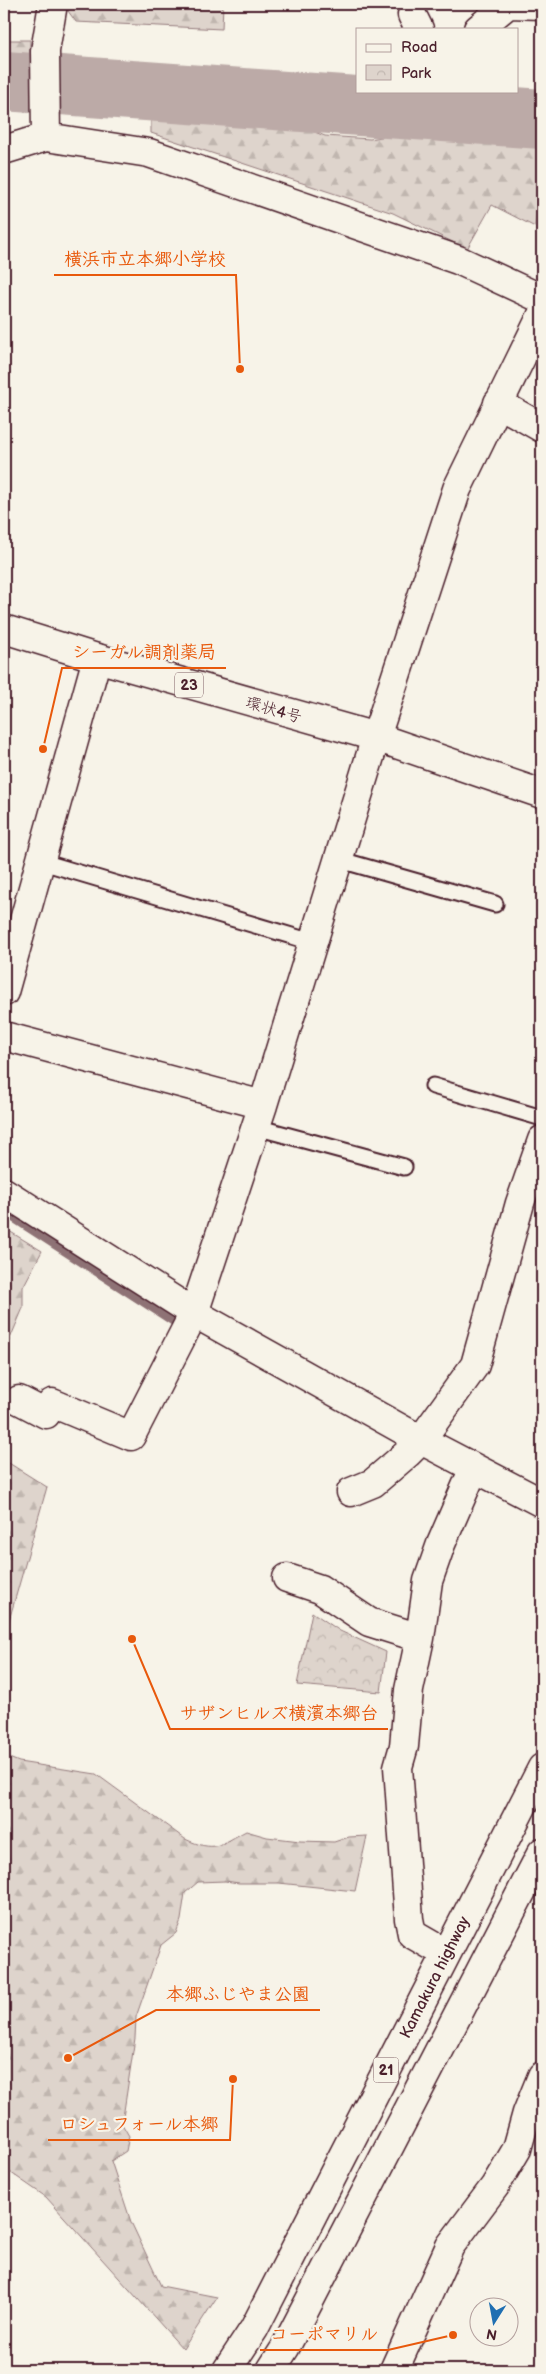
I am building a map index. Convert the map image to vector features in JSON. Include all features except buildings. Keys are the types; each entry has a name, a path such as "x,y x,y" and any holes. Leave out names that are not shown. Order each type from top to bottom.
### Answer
{"street":[{"path":"46,134 45,51 53,4"},
{"path":"479,28 508,4 542,5"},
{"path":"4,150 46,134 149,153 458,260 542,299"},
{"path":"19,1400 46,1414 52,1403 131,1436 194,1313 259,1116 337,858 457,489 542,315"},
{"path":"498,403 542,428"},
{"name":"環状4号","path":"4,630 376,737 542,794"},
{"path":"4,992 38,861 97,658"},
{"path":"4,1036 259,1116"},
{"path":"351,1492 373,1483 408,1454 421,1440 475,1366 520,1203 542,1140"},
{"path":"4,1192 194,1313 474,1469 542,1503"},
{"path":"446,1953 412,1934 409,1919 398,1767 404,1746 409,1690 420,1638 428,1581 441,1544 474,1469"},
{"path":"287,1578 320,1589 369,1622 420,1638"},
{"name":"Kamakura highway","path":"227,2370 254,2329 542,1768"},
{"name":"21","path":"271,2370 285,2348 542,1852"},
{"path":"394,2370 450,2246 495,2186 517,2149 527,2113 542,2076"}],"lane":[{"path":"337,858 495,904"},
{"path":"38,861 312,942"},
{"path":"434,1086 542,1118"},
{"path":"259,1116 404,1167"}],"green space":[{"path":"70,4 223,4 222,29 76,22 68,11"},
{"path":"4,40 30,40 30,57 4,56"},
{"path":"215,111 278,118 325,136 370,139 452,125 542,138 542,169 535,227 492,205 467,249 393,213 151,133 151,114"},
{"path":"4,1228 42,1251 23,1287 23,1308 4,1353"},
{"path":"4,1460 47,1487 4,1638"},
{"path":"312,1612 340,1631 386,1652 381,1692 297,1685"},
{"path":"4,1756 19,1762 96,1774 185,1839 204,1846 217,1846 246,1831 267,1837 300,1841 334,1842 349,1837 367,1836 355,1891 279,1883 198,1882 185,1893 181,1920 176,1933 161,1945 136,2017 135,2038 122,2124 129,2136 126,2151 111,2161 131,2222 161,2286 217,2297 183,2349 46,2197 4,2168"}],"waterway":[{"path":"4,81 542,119"},
{"path":"4,1211 174,1321"}],"place":[{"name":"横浜市立本郷小学校","path":"240,369"},
{"name":"シーガル調剤薬局","path":"43,749"},
{"name":"サザンヒルズ横濱本郷台","path":"132,1639"},
{"name":"本郷ふじやま公園","path":"68,2058"},
{"name":"ロシュフォール本郷","path":"233,2079"},
{"name":"コーポマリル","path":"453,2335"}]}
